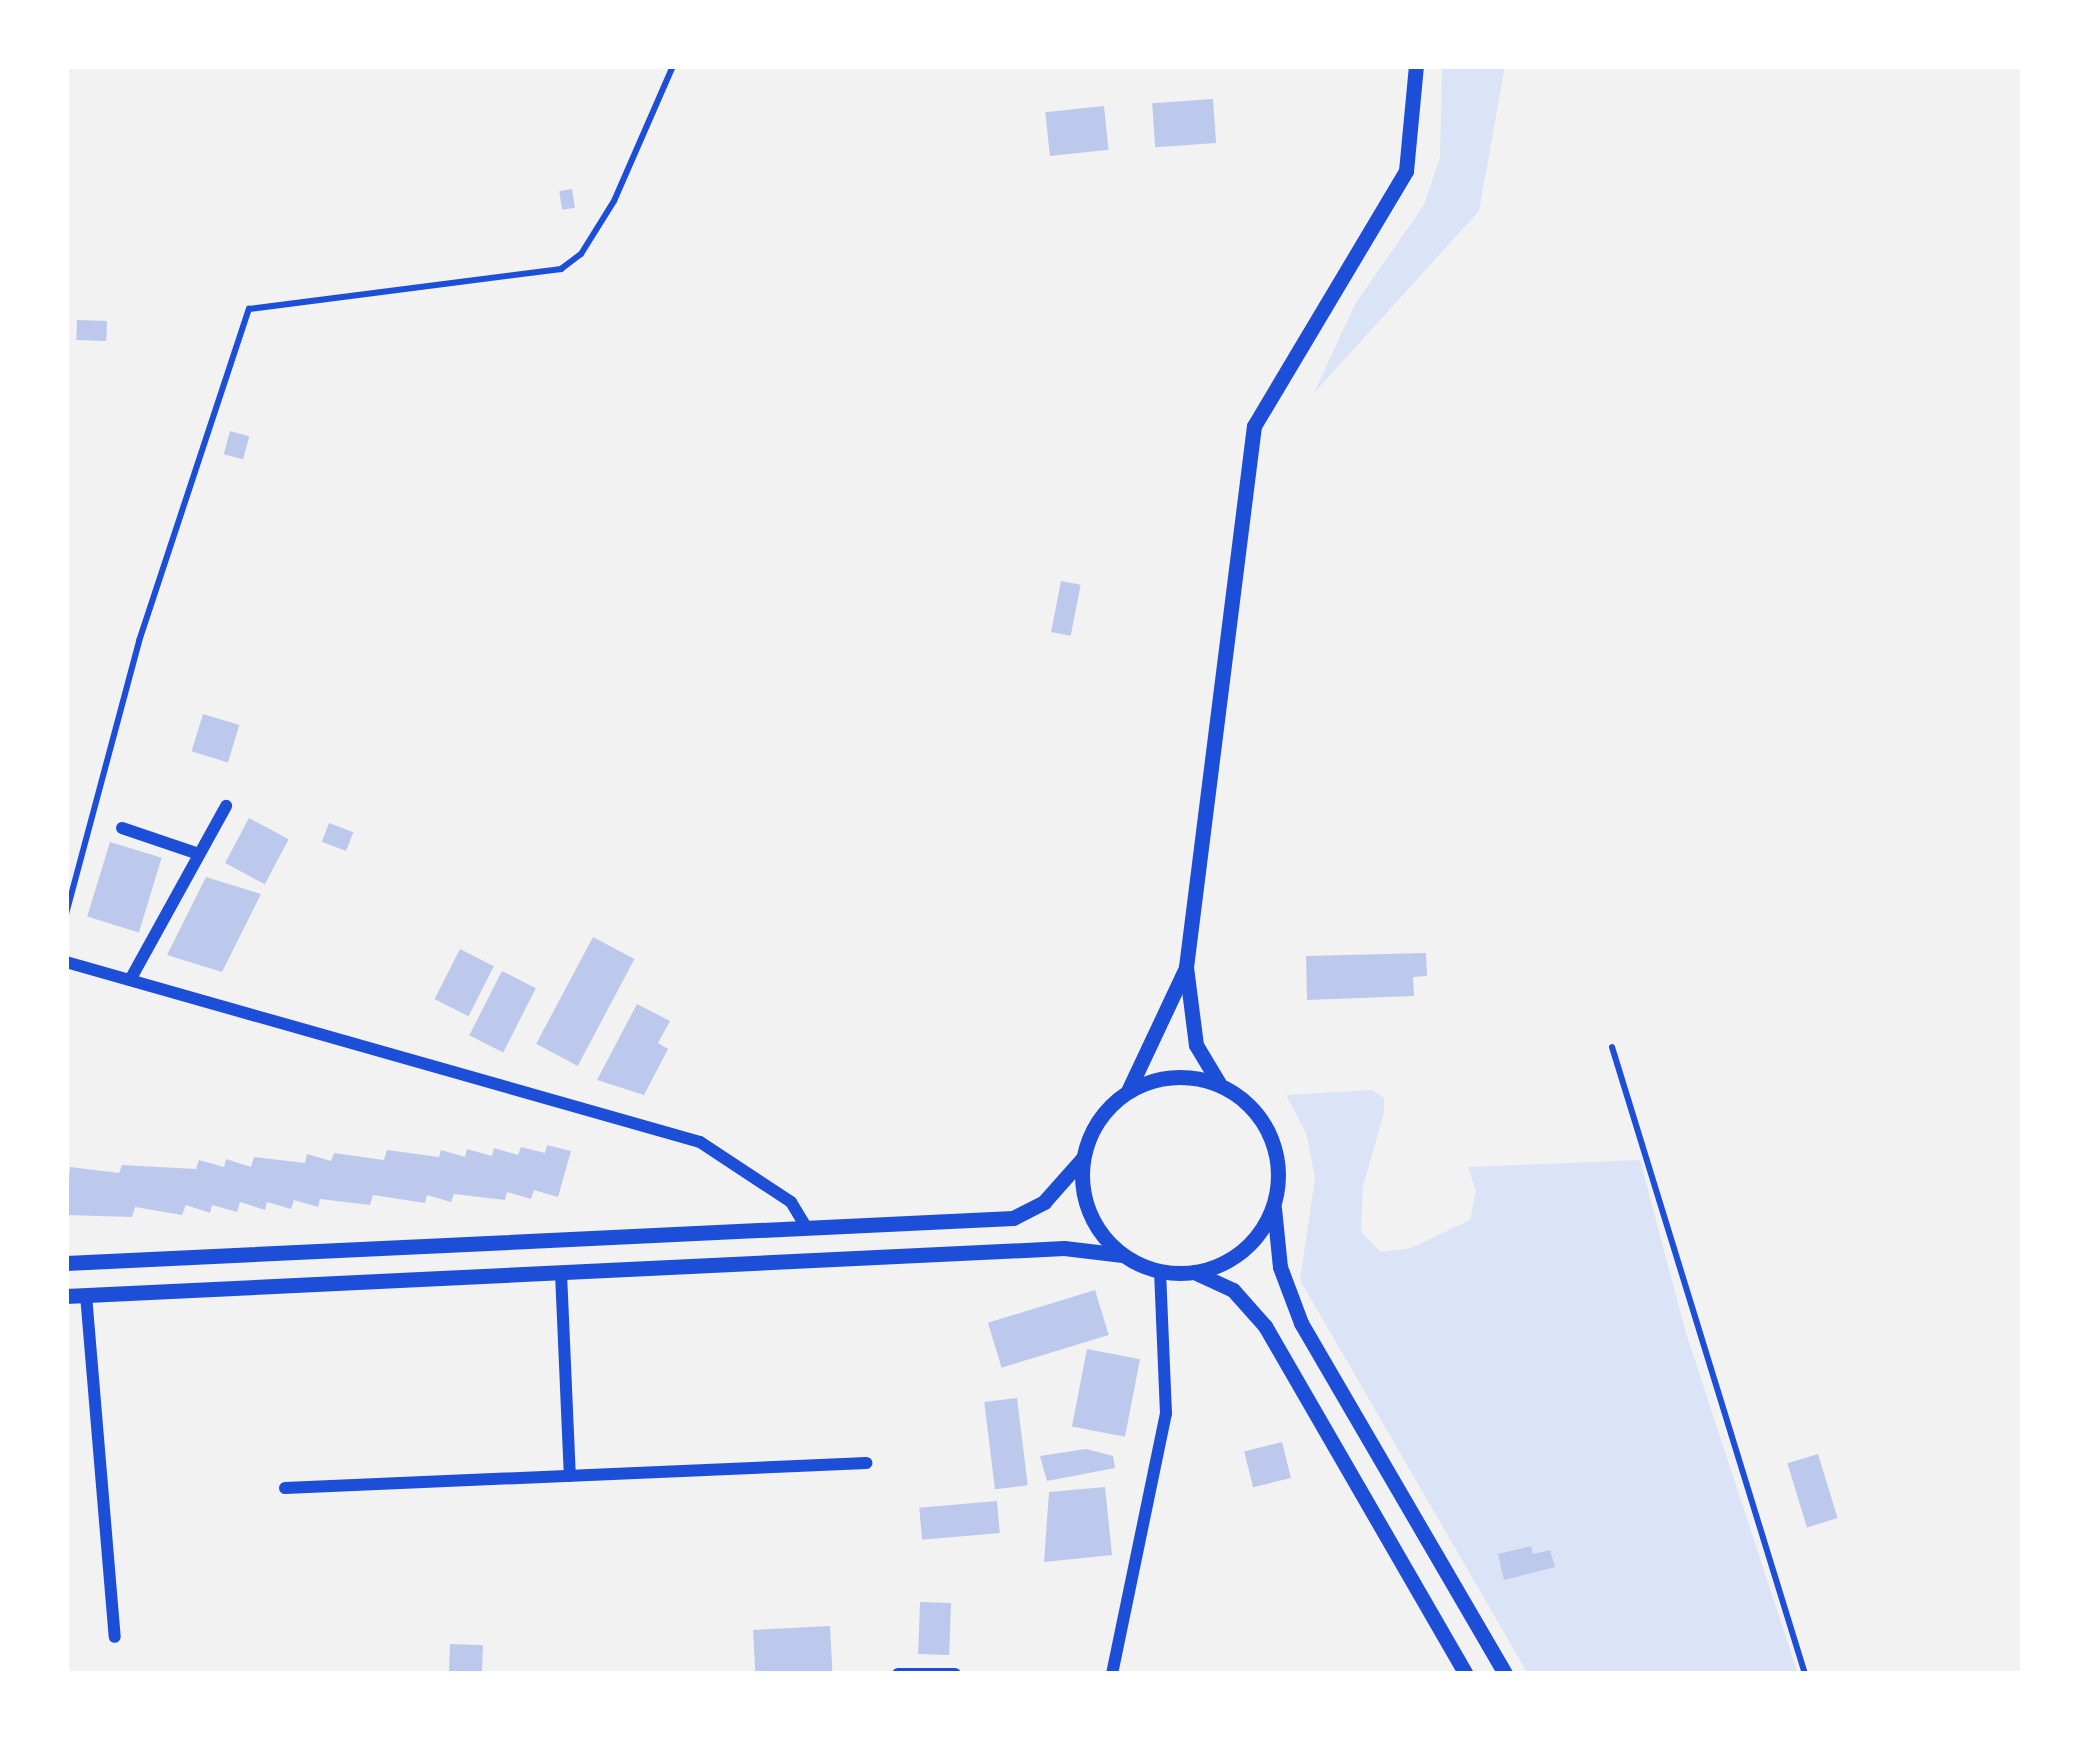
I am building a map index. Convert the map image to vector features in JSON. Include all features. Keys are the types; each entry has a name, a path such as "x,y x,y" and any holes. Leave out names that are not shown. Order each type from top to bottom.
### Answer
{"street":[{"path":"1416,66 1406,171 1254,426 1186,967 1196,1045 1220,1085 1253,1112 1275,1149 1273,1205 1289,1298 1505,1674"},
{"path":"130,980 226,806"},
{"path":"122,828 200,854"},
{"path":"66,962 700,1142 791,1202 806,1226"},
{"path":"66,1263 1013,1218 1044,1202 1083,1158 1099,1120 1128,1091 1186,967"},
{"path":"1128,1091 1164,1078 1220,1085"},
{"path":"1083,1158 1085,1202 1123,1255"},
{"path":"1194,1272 1243,1250 1273,1205"},
{"path":"66,1296 1064,1248 1123,1255 1160,1271 1194,1272 1233,1290 1264,1326 1466,1674"},
{"path":"1112,1674 1166,1414 1160,1271"},
{"path":"561,1274 570,1476"},
{"path":"86,1295 115,1637"},
{"path":"285,1489 866,1463"},
{"path":"898,1674 955,1674"}],"lane":[{"path":"66,914 139,641 249,309 561,268 581,254 614,201 673,66"},
{"path":"1612,1047 1805,1674"}],"shaded area":[{"path":"1442,66 1505,66 1479,211 1314,393 1355,304 1424,205 1440,157"},
{"path":"1372,1090 1384,1098 1384,1113 1363,1186 1361,1232 1381,1252 1411,1248 1470,1220 1476,1191 1468,1167 1640,1160 1686,1333 1798,1674 1528,1674 1300,1280 1315,1178 1306,1133 1286,1095"}],"building":[{"path":"1213,99 1216,143 1155,147 1152,103"},
{"path":"1104,106 1109,150 1050,156 1045,112"},
{"path":"572,189 575,208 562,210 559,191"},
{"path":"77,320 107,321 106,341 76,340"},
{"path":"230,431 249,436 243,459 224,454"},
{"path":"1061,581 1081,585 1071,636 1051,632"},
{"path":"203,714 239,725 228,762 192,751"},
{"path":"249,818 289,839 265,884 225,863"},
{"path":"329,823 353,832 346,851 322,842"},
{"path":"110,842 162,858 139,932 87,917"},
{"path":"206,877 261,894 222,972 167,955"},
{"path":"593,937 634,959 578,1066 536,1044"},
{"path":"460,949 494,966 468,1016 435,999"},
{"path":"1426,953 1427,976 1413,977 1414,996 1307,1000 1306,956"},
{"path":"502,971 536,988 503,1052 469,1035"},
{"path":"637,1004 670,1021 658,1043 668,1049 644,1095 597,1080"},
{"path":"547,1145 571,1151 558,1197 534,1190 531,1199 507,1192 505,1200 454,1194 451,1202 427,1195 425,1203 373,1195 370,1205 320,1199 318,1207 294,1200 291,1209 267,1202 265,1210 240,1202 237,1212 212,1205 210,1213 186,1205 182,1215 135,1207 132,1217 66,1215 70,1167 119,1173 122,1165 196,1169 199,1160 224,1167 226,1159 251,1167 254,1157 305,1163 307,1154 331,1161 334,1153 384,1160 387,1150 439,1157 441,1150 465,1157 467,1149 492,1156 494,1148 518,1155 521,1147 545,1153"},
{"path":"1095,1290 1109,1335 1002,1368 988,1323"},
{"path":"1087,1349 1140,1359 1125,1437 1072,1427"},
{"path":"1017,1398 1028,1485 995,1489 984,1402"},
{"path":"1282,1442 1291,1478 1253,1487 1244,1451"},
{"path":"1086,1449 1113,1456 1115,1468 1047,1481 1040,1456"},
{"path":"1818,1454 1838,1518 1807,1527 1787,1463"},
{"path":"1105,1487 1112,1555 1044,1562 1049,1492"},
{"path":"997,1501 1000,1533 922,1540 919,1508"},
{"path":"1531,1546 1533,1554 1550,1550 1555,1567 1504,1580 1498,1554"},
{"path":"920,1602 951,1603 949,1655 918,1654"},
{"path":"830,1626 832,1671 755,1674 753,1630"},
{"path":"450,1644 483,1645 482,1674 449,1674"}]}
